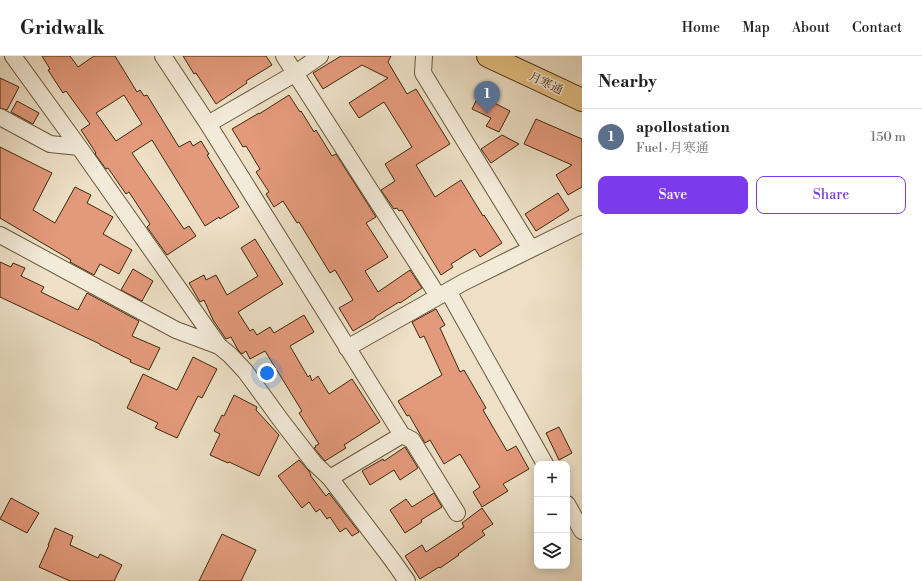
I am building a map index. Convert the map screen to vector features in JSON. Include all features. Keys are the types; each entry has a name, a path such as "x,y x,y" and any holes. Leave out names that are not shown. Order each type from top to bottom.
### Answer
{"highway":[{"name":"月寒通","path":"488,56 582,100"}],"street":[{"path":"13,56 79,147 218,346"},
{"path":"163,56 208,124 402,435 412,440 457,513"},
{"path":"284,56 443,294 543,461"},
{"path":"208,124 296,73 320,56"},
{"path":"424,56 423,73 530,249"},
{"path":"0,117 50,144 79,147"},
{"path":"347,348 464,282 582,224"},
{"path":"0,235 176,330 218,346 230,355 314,462 330,478 407,581"},
{"path":"330,478 402,435"},
{"path":"570,509 582,530"}],"building":[{"path":"42,56 70,56 78,67 94,56 115,56 137,92 140,90 144,96 147,95 179,147 190,141 193,146 201,141 209,154 207,155 239,207 220,219 219,217 205,226 152,140 132,153 184,229 189,226 196,236 167,255 147,227 150,224 129,192 126,194 108,168 106,169 95,154 96,153 81,130 90,124 66,91 63,93 48,70 50,69","holes":["124,95 142,124 116,141 96,113"]},
{"path":"183,56 266,56 272,65 246,81 247,83 216,104"},
{"path":"341,56 391,56 388,62 407,94 416,89 450,144 416,165 435,197 461,180 502,243 480,257 475,249 451,264 453,267 441,275 402,210 399,211 397,208 394,209 381,190 395,181 385,164 412,147 384,102 359,118 349,103 388,78 362,65 323,89 313,73"},
{"path":"0,78 19,87 7,110 0,108"},
{"path":"289,95 314,132 316,130 332,156 336,154 376,217 366,223 388,257 365,271 378,292 410,270 422,288 353,331 339,308 353,300 335,270 330,273 299,222 297,223 283,201 274,207 266,194 269,192 256,172 260,169 246,146 243,147 232,129"},
{"path":"479,95 510,111 499,132 486,126 491,118 472,109"},
{"path":"17,101 39,113 33,124 11,112"},
{"path":"536,119 582,139 582,187 568,195 556,175 572,165 524,144"},
{"path":"502,135 519,144 491,163 481,149"},
{"path":"0,147 52,173 33,210 55,223 75,187 91,195 87,203 113,217 103,234 132,250 119,274 100,264 94,275 70,262 71,260 0,218"},
{"path":"558,193 569,210 536,231 525,214"},
{"path":"255,239 283,284 238,312 250,331 253,329 257,335 270,327 274,333 304,315 314,332 290,346 308,377 310,375 312,381 318,376 329,394 352,379 380,422 344,445 346,448 325,461 314,448 319,444 299,413 302,411 265,351 250,359 246,351 242,354 231,337 226,339 213,320 204,300 200,302 189,283 204,275 206,280 216,275 227,295 258,276 241,248"},
{"path":"0,262 11,267 13,263 25,268 21,276 44,287 41,292 78,310 87,293 139,321 132,336 160,348 149,370 130,362 131,360 100,344 0,297"},
{"path":"133,269 153,281 142,301 121,290"},
{"path":"436,309 445,325 440,328 460,372 464,370 486,408 483,410 507,451 516,446 529,469 503,484 508,491 482,507 473,492 480,487 460,454 444,464 430,440 425,443 409,415 407,416 398,401 442,375 424,336 420,338 412,322"},
{"path":"193,357 217,369 202,398 198,396 177,438 155,428 158,423 127,408 143,374 177,390"},
{"path":"234,395 257,407 256,410 279,435 259,476 210,455 220,434 214,431 222,415 224,416"},
{"path":"559,427 572,453 559,460 546,433"},
{"path":"405,447 418,468 400,480 394,470 370,485 362,471 383,459 384,461"},
{"path":"299,460 309,471 310,475 326,496 329,493 359,532 352,536 346,528 340,532 330,517 327,519 320,509 316,512 309,502 302,508 278,476"},
{"path":"434,493 442,507 421,520 422,522 405,533 390,510 406,499 412,507"},
{"path":"11,498 39,513 27,533 0,519"},
{"path":"482,508 493,524 482,531 485,535 440,568 439,567 420,579 405,556 422,545 426,552 464,527 462,523"},
{"path":"55,528 73,536 70,545 98,558 100,554 122,565 114,581 70,581 39,567"},
{"path":"222,534 256,550 241,581 199,581"}],"place":[{"name":"apollostation","path":"487,114"}]}
